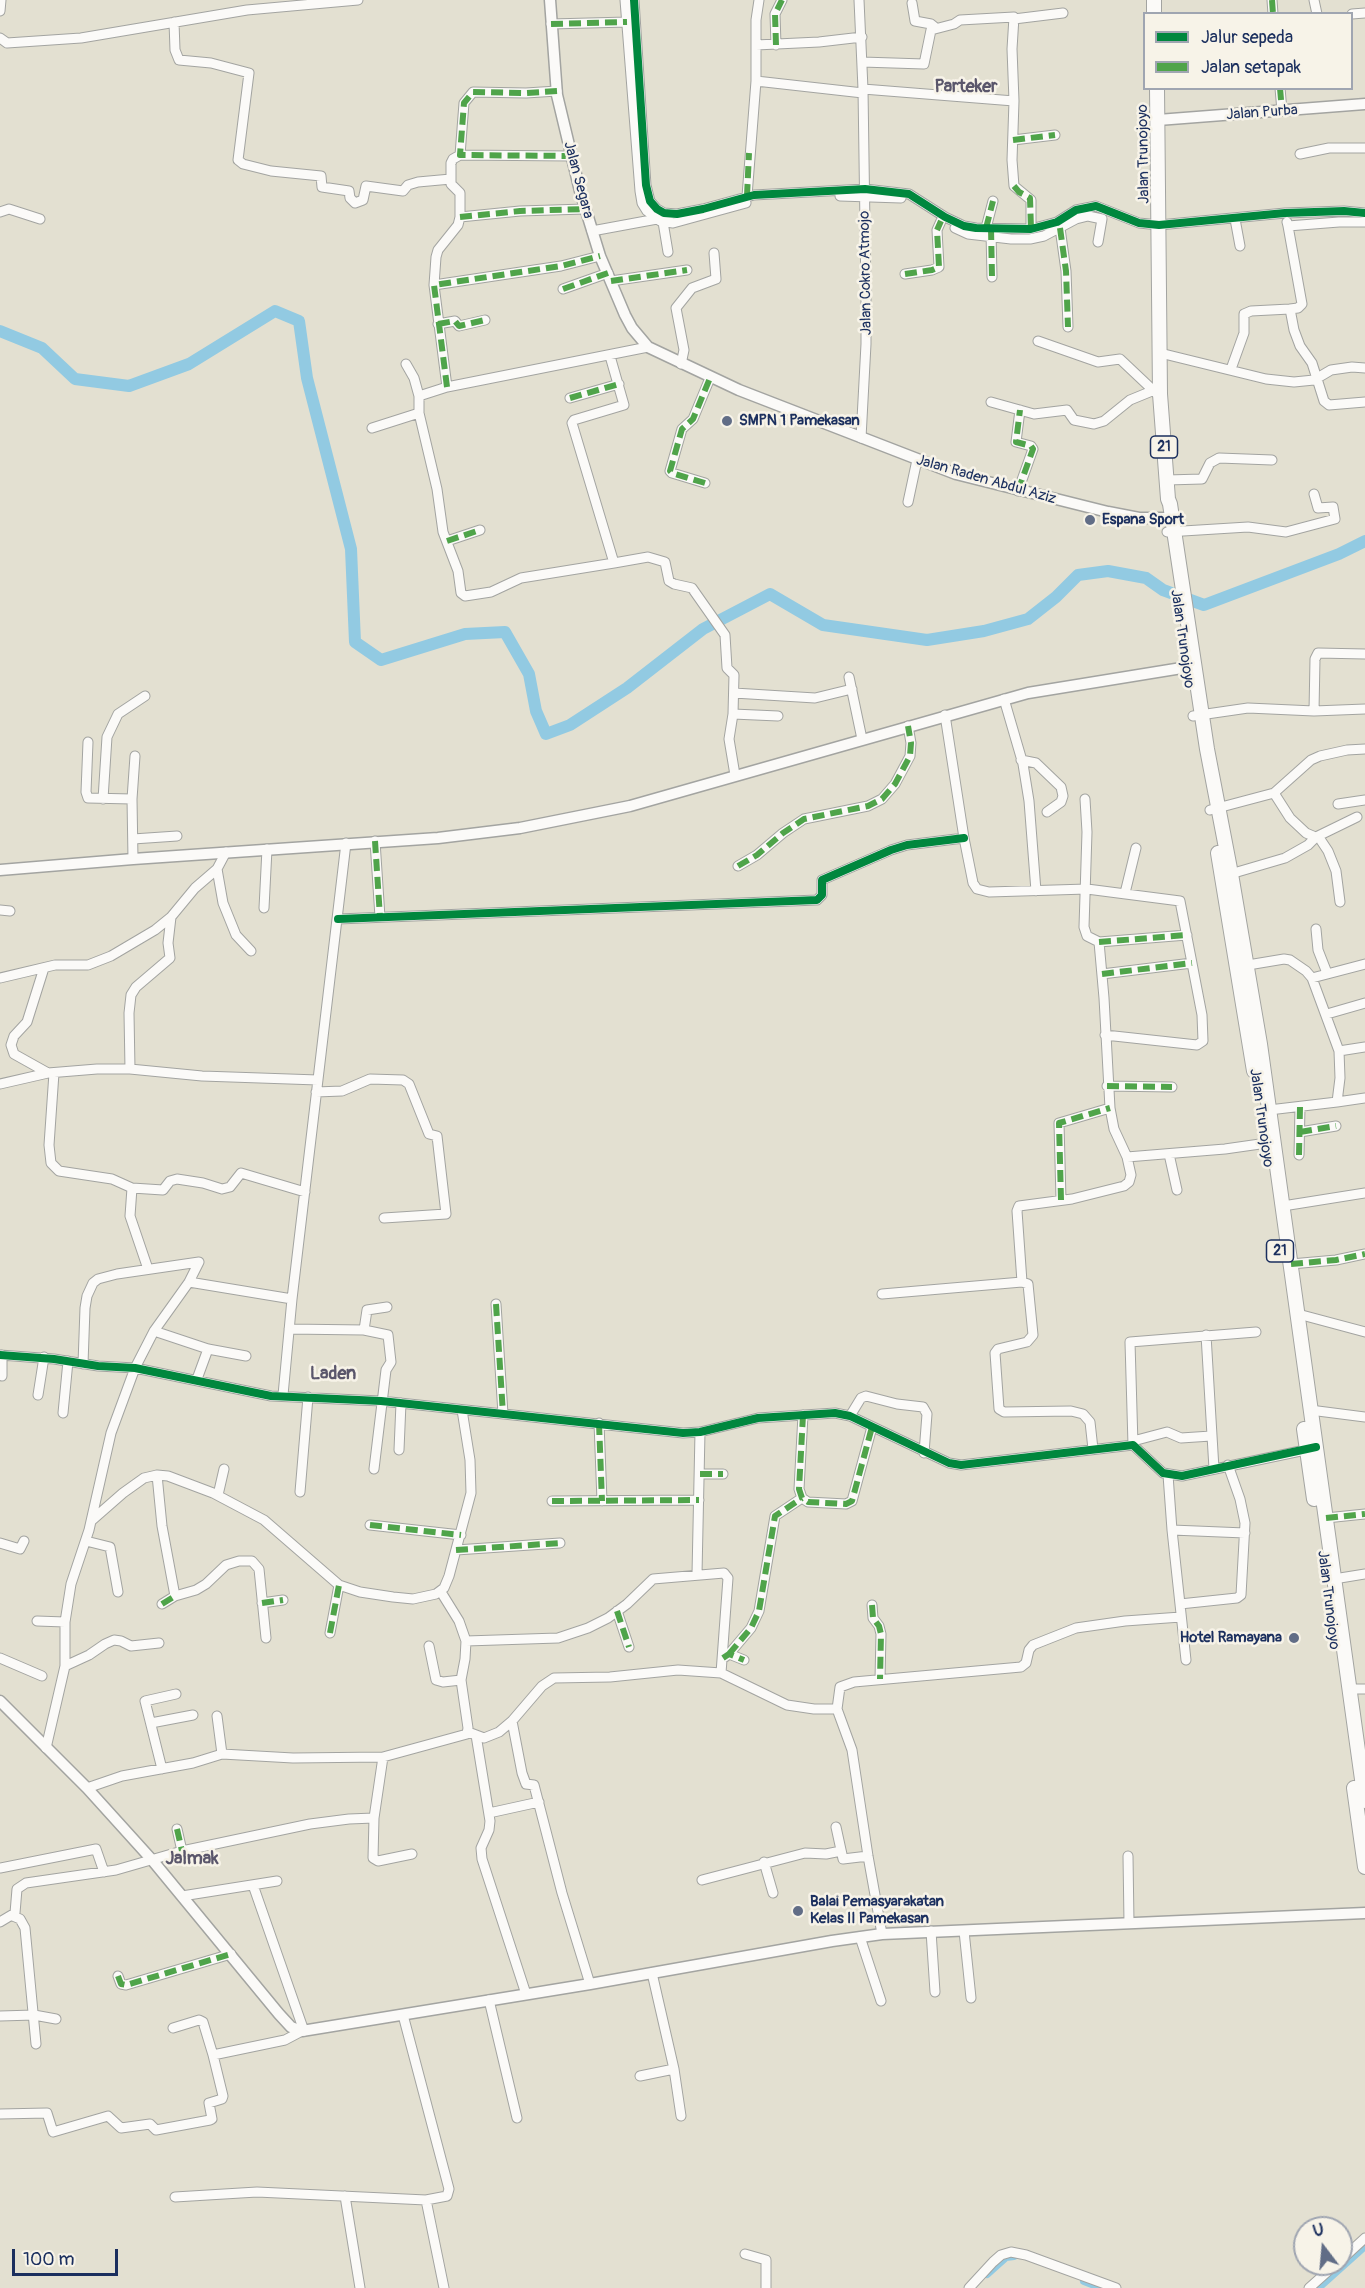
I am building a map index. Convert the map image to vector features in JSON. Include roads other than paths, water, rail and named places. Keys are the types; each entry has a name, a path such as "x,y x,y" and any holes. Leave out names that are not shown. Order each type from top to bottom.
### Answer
{"highway":[{"name":"Jalan Trunojoyo","path":"1157,90 1160,358"},
{"name":"21","path":"1160,358 1157,394 1167,480"},
{"name":"Jalan Trunojoyo","path":"1167,480 1168,500 1165,504 1186,636 1186,667 1227,875 1248,965 1269,1110 1269,1143 1283,1206 1311,1410 1306,1449 1326,1518 1348,1689 1363,1770 1365,1801"},
{"name":"Jalan Trunojoyo","path":"1227,875 1269,1143 1306,1449 1365,1867"}],"main road":[{"name":"Jalan Segara","path":"550,0 557,91 570,156 600,256 632,328 648,347"},
{"name":"Jalan Purba","path":"1158,120 1365,104"},
{"name":"Jalan Raden Abdul Aziz","path":"648,347 710,378 956,474 1018,491 1169,525"},
{"path":"0,870 500,832 630,806 1028,693 1186,667"},
{"path":"0,1701 87,1788 153,1861 287,2023 294,2029 303,2031 882,1934 1365,1913"}],"street":[{"path":"0,11 1,0"},
{"path":"0,38 7,43 81,39 247,10 358,0"},
{"path":"626,0 633,55 640,159 647,211 673,224 747,196 771,197 865,192 909,194 968,234 1031,229 1057,222 1076,210 1096,206 1139,223 1159,225 1285,213 1310,218 1365,222"},
{"path":"630,22 633,0"},
{"path":"747,196 756,81 759,0"},
{"path":"776,45 775,14 782,0"},
{"name":"Jalan Cokro Atmojo","path":"859,0 862,37 866,344 861,438"},
{"path":"912,3 915,21 932,24 936,28"},
{"path":"862,62 924,63 929,32 960,21 1011,16 1014,19 1063,13"},
{"path":"1014,19 1012,30 1014,186 1030,198 1031,229"},
{"path":"174,22 175,50 179,60 211,63 249,73 239,162 271,171 321,176 322,187 349,191 350,198 355,203 363,200 366,186 403,191 408,185 418,182 451,179"},
{"path":"551,24 630,22"},
{"path":"756,45 862,37"},
{"path":"756,81 1014,101"},
{"path":"1280,90 1282,111"},
{"path":"460,155 465,103 473,92 557,91"},
{"path":"1013,140 1055,135"},
{"path":"1300,154 1329,148 1365,148"},
{"path":"447,387 434,285 438,250 458,225 460,217 460,193 452,186 451,179 453,159 460,155 570,156"},
{"path":"704,212 771,197"},
{"path":"992,278 990,231 993,201"},
{"path":"0,212 9,209 40,219"},
{"path":"460,217 520,211 585,209"},
{"path":"1098,242 1102,219 1107,209"},
{"path":"1288,226 1310,218 1344,211 1365,213"},
{"path":"1231,369 1244,333 1244,314 1251,311 1298,308 1302,304 1285,213"},
{"path":"990,231 1011,239 1030,239 1044,236 1083,216 1102,219"},
{"path":"592,231 661,218"},
{"path":"661,218 668,252"},
{"path":"1235,219 1240,246"},
{"path":"905,274 939,267 937,230 948,222"},
{"path":"1060,228 1066,271 1068,327"},
{"path":"681,364 684,350 676,308 692,288 717,279 714,253"},
{"path":"434,285 561,266 600,256"},
{"path":"563,289 609,277 687,270"},
{"path":"1290,309 1297,339 1312,363 1326,404 1365,402"},
{"path":"438,324 455,321 459,326 485,320"},
{"path":"1038,341 1098,362 1120,359 1157,394"},
{"path":"419,396 447,387 648,347"},
{"path":"610,356 624,405 574,420 572,423 614,563"},
{"path":"1160,358 1294,382 1318,378 1331,370 1365,368"},
{"path":"406,364 414,378 419,396 419,413 435,478 441,523 458,571 461,593 465,596 491,592 521,578 648,557 665,562 671,583 692,588 725,635 728,668 734,675 733,714 729,739 735,775"},
{"path":"705,483 672,473 670,467 682,429 693,419 710,378"},
{"path":"570,398 618,384"},
{"path":"991,402 1040,414 1067,410 1074,420 1094,424 1104,421 1130,400 1157,394"},
{"path":"1018,491 1033,449 1031,446 1016,442 1020,410"},
{"path":"372,428 419,413"},
{"path":"1167,480 1202,479 1210,463 1219,458 1272,460"},
{"path":"908,502 917,460"},
{"path":"1169,525 1248,527 1286,532 1335,519 1333,507 1318,508 1314,494"},
{"path":"447,541 480,530"},
{"path":"1314,711 1317,653 1325,651 1365,654"},
{"path":"849,677 862,739"},
{"path":"734,693 815,698 852,689"},
{"path":"103,799 106,737 118,714 146,696"},
{"path":"1004,699 1021,760 1029,801 1036,891"},
{"path":"1197,715 1248,708 1314,711 1365,710"},
{"path":"733,714 778,716"},
{"path":"945,715 964,838 973,883 977,889 989,892 1087,889 1180,901 1203,1021 1203,1042 1197,1045 1105,1035"},
{"path":"738,866 757,855 804,819 868,806 882,799 895,784 910,756 911,742 908,726"},
{"path":"87,742 87,796 91,799 132,799"},
{"path":"1214,809 1274,792 1311,760 1327,753 1365,749"},
{"path":"133,859 132,799 135,756"},
{"path":"1021,760 1036,763 1061,787 1063,796 1061,802 1047,812"},
{"path":"1274,792 1290,818 1306,833 1323,843 1333,861 1340,902"},
{"path":"1085,799 1087,889 1085,930 1088,937 1099,942 1187,935"},
{"path":"1338,804 1365,800"},
{"path":"1227,875 1285,858 1316,837 1356,818"},
{"path":"132,839 177,836"},
{"path":"338,919 817,900 822,895 822,880 891,850 907,845 964,838"},
{"path":"375,841 380,917"},
{"path":"283,1395 304,1192 346,843"},
{"path":"1125,893 1136,848"},
{"path":"264,908 267,849"},
{"path":"0,978 55,966 80,967 99,962 127,947 171,917 195,888 217,869 226,852"},
{"path":"217,869 223,903 231,926 252,951"},
{"path":"0,910 10,911"},
{"path":"130,1070 130,995 170,958 168,943 171,917"},
{"path":"1316,929 1318,950 1327,973"},
{"path":"1022,1282 1018,1208 1023,1204 1061,1200 1126,1185 1131,1175 1127,1157 1114,1129 1110,1108 1099,942"},
{"path":"1248,965 1290,960 1312,978 1339,1051 1340,1078 1337,1102"},
{"path":"1102,974 1192,963"},
{"path":"1312,978 1365,964"},
{"path":"44,968 27,1022 14,1036 10,1045 14,1054 51,1073"},
{"path":"1326,1014 1365,1003"},
{"path":"1339,1051 1365,1047"},
{"path":"0,1084 51,1073 130,1070 202,1077 318,1080"},
{"path":"51,1073 48,1145 51,1163 59,1171 112,1179 132,1188 163,1190 170,1181 177,1179 222,1189 230,1187 238,1174 243,1173 304,1192"},
{"path":"316,1092 342,1091 366,1079 403,1080 409,1084 429,1134 436,1135 438,1138 446,1214 384,1218"},
{"path":"1107,1086 1172,1087"},
{"path":"1269,1110 1365,1098"},
{"path":"1299,1155 1300,1107"},
{"path":"1061,1200 1059,1123 1110,1108"},
{"path":"1300,1132 1336,1126"},
{"path":"1127,1157 1269,1143"},
{"path":"1169,1154 1177,1190"},
{"path":"132,1188 130,1216 148,1269"},
{"path":"1283,1206 1365,1193"},
{"path":"1291,1264 1336,1260 1365,1254"},
{"path":"46,1748 65,1666 64,1622 71,1584 86,1540 111,1433 135,1368 154,1331 189,1282 200,1265 199,1262 117,1274 98,1279 93,1283 85,1308 83,1364"},
{"path":"189,1282 292,1299"},
{"path":"882,1294 1027,1283 1033,1335 1027,1342 998,1349 994,1353 999,1408 1004,1412 1071,1411 1083,1414 1090,1422 1093,1449"},
{"path":"496,1304 503,1414"},
{"path":"364,1330 367,1310 387,1307"},
{"path":"1298,1314 1365,1332"},
{"path":"289,1329 364,1330 386,1333 388,1336 392,1362 386,1370 374,1468"},
{"path":"154,1331 208,1349 246,1356"},
{"path":"1256,1332 1130,1343 1133,1443 1157,1468 1168,1475 1182,1476 1306,1449"},
{"path":"1206,1335 1214,1469"},
{"path":"197,1379 208,1349"},
{"path":"2,1376 1,1355 44,1357 83,1364 135,1368 197,1379 258,1394 381,1401 666,1431 700,1432 758,1418 826,1413 850,1416 924,1453 961,1465 1133,1443 1167,1432 1181,1438 1211,1436"},
{"path":"38,1395 44,1357"},
{"path":"63,1413 68,1361"},
{"path":"300,1492 308,1396"},
{"path":"850,1416 861,1398 866,1396 897,1404 923,1407 927,1414 924,1453"},
{"path":"399,1450 401,1403"},
{"path":"91,1521 144,1478 157,1475 183,1480 218,1495 264,1520 339,1586 360,1592 413,1599 441,1592 449,1576 471,1494 470,1460 462,1410"},
{"path":"1311,1410 1365,1417"},
{"path":"803,1415 800,1489 802,1498 808,1502 846,1504 852,1501 872,1427"},
{"path":"599,1423 602,1501"},
{"path":"698,1574 700,1432"},
{"path":"1180,1604 1239,1597 1245,1533 1244,1513 1228,1465"},
{"path":"218,1495 224,1469"},
{"path":"700,1474 723,1474"},
{"path":"157,1475 162,1526 175,1596"},
{"path":"1168,1475 1186,1660"},
{"path":"726,1656 752,1628 759,1611 775,1516 802,1498"},
{"path":"552,1501 699,1500"},
{"path":"1326,1518 1365,1514"},
{"path":"370,1525 461,1535"},
{"path":"1172,1530 1245,1533"},
{"path":"86,1540 109,1547 118,1592"},
{"path":"0,1543 20,1549 24,1541"},
{"path":"456,1550 560,1543"},
{"path":"162,1604 175,1596 196,1590 206,1584 226,1565 246,1560 252,1561 257,1565 266,1638"},
{"path":"466,1641 558,1638 588,1628 617,1611 653,1579 724,1573 728,1576 726,1656 721,1673"},
{"path":"1334,1579 1365,1574"},
{"path":"330,1633 339,1586"},
{"path":"441,1592 459,1621 466,1641 461,1680 489,1813 489,1830 480,1850 526,1994"},
{"path":"262,1603 283,1600"},
{"path":"872,1605 873,1618 879,1626 881,1635 880,1679"},
{"path":"617,1611 629,1647"},
{"path":"882,1934 852,1750 837,1709 839,1690 842,1685 880,1679 1021,1667 1026,1663 1029,1650 1033,1645 1076,1628 1125,1621 1182,1617"},
{"path":"36,1621 64,1622"},
{"path":"65,1666 89,1656 105,1644 114,1641 121,1641 130,1646 159,1643"},
{"path":"429,1646 436,1680 443,1682 461,1680"},
{"path":"726,1656 744,1660"},
{"path":"0,1658 42,1676"},
{"path":"87,1788 122,1776 162,1770 222,1754 293,1758 383,1757 472,1734 484,1738 494,1736 512,1721 542,1686 554,1678 610,1677 678,1670 721,1673 787,1705 814,1709 837,1709"},
{"path":"1348,1689 1365,1689"},
{"path":"162,1770 145,1701 176,1694"},
{"path":"151,1723 193,1715"},
{"path":"217,1716 222,1754"},
{"path":"512,1721 525,1782 534,1785 562,1893 590,1984"},
{"path":"383,1757 374,1818 374,1860 412,1854"},
{"path":"489,1813 539,1802"},
{"path":"0,1922 13,1916 16,1891 23,1884 104,1872 153,1861 182,1851 310,1824 374,1818"},
{"path":"836,1827 844,1859 868,1856"},
{"path":"177,1829 182,1851"},
{"path":"0,1868 96,1849 104,1872"},
{"path":"702,1880 764,1862 805,1854 841,1851"},
{"path":"1128,1856 1129,1923"},
{"path":"764,1862 773,1893"},
{"path":"183,1896 277,1881"},
{"path":"213,2055 285,2040 303,2031 253,1885"},
{"path":"13,1916 20,1919 26,1928 36,2044"},
{"path":"931,1931 935,1992"},
{"path":"964,1931 971,1998"},
{"path":"860,1937 881,2001"},
{"path":"118,1976 121,1984 126,1985 231,1954"},
{"path":"652,1973 674,2069 681,2116"},
{"path":"489,2000 517,2118"},
{"path":"175,2197 257,2192 426,2200 446,2197 450,2192 403,2014"},
{"path":"0,2016 34,2015 56,2019"},
{"path":"0,2114 47,2113 53,2132 108,2116 121,2128 151,2124 156,2130 213,2119 209,2103 224,2097 203,2022 200,2020 173,2028"},
{"path":"640,2076 674,2069"},
{"path":"345,2196 360,2288"},
{"path":"426,2200 444,2288"},
{"path":"1353,2249 1365,2238"},
{"path":"969,2288 1001,2255 1011,2252 1026,2255 1116,2288"},
{"path":"745,2254 765,2260 766,2288"},
{"path":"1309,2288 1322,2276"}],"waterway":[{"path":"0,331 42,348 75,379 129,386 189,364 275,311 299,321 307,378 351,549 355,642 381,660 465,634 505,632 529,674 536,711 546,734 570,725 627,688 703,629 770,594 823,625 927,640 984,631 1028,619 1056,597 1078,575 1108,571 1146,578 1163,590 1204,605 1339,554 1365,541"},
{"path":"1318,2288 1365,2246"},
{"path":"987,2274 1006,2257 1014,2256"},
{"path":"1084,2281 1102,2288"}],"place":[{"name":"SMPN 1 Pamekasan","path":"727,421"},
{"name":"Espana Sport","path":"1090,520"},
{"name":"Hotel Ramayana","path":"1294,1638"},
{"name":"Balai Pemasyarakatan Kelas II Pamekasan","path":"798,1911"}],"district":[{"name":"Parteker","path":"966,87"},
{"name":"Laden","path":"333,1374"},
{"name":"Jalmak","path":"192,1859"}]}
